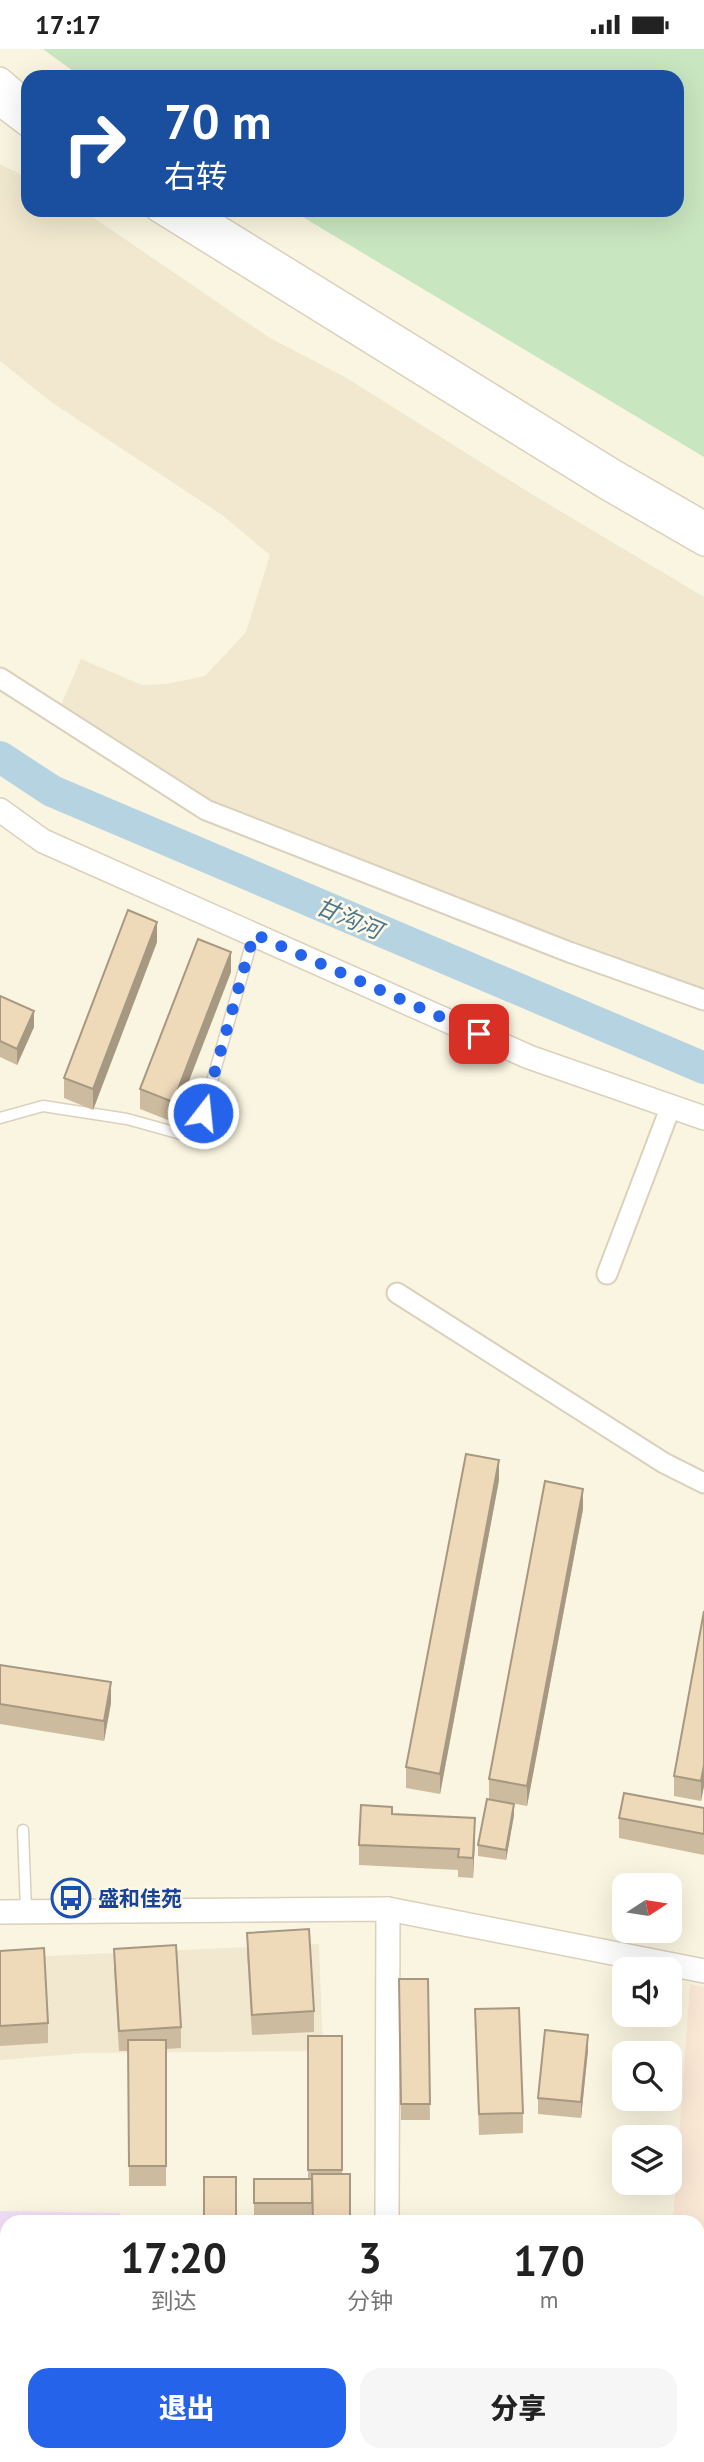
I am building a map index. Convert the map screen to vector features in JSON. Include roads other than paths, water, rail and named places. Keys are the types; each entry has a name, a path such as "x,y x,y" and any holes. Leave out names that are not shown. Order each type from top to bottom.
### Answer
{"street":[{"path":"0,79 21,97"},
{"path":"0,104 21,120"},
{"path":"169,217 582,473 704,544"},
{"path":"202,217 615,472 704,523"},
{"path":"0,678 206,810 569,952 704,1000"},
{"path":"0,810 43,841 529,1056 704,1118"},
{"path":"607,1274 671,1106"},
{"path":"397,1293 664,1463 704,1482"},
{"path":"387,2215 388,1909"},
{"path":"0,1912 388,1909 704,1971"}],"lane":[{"path":"0,1118 43,1106 127,1119 192,1137 203,1113 254,934"},
{"path":"23,1831 26,1912"}],"waterway":[{"name":"甘沟河","path":"0,757 52,791 704,1068"}],"place":[{"name":"盛和佳苑","path":"71,1898"}]}
